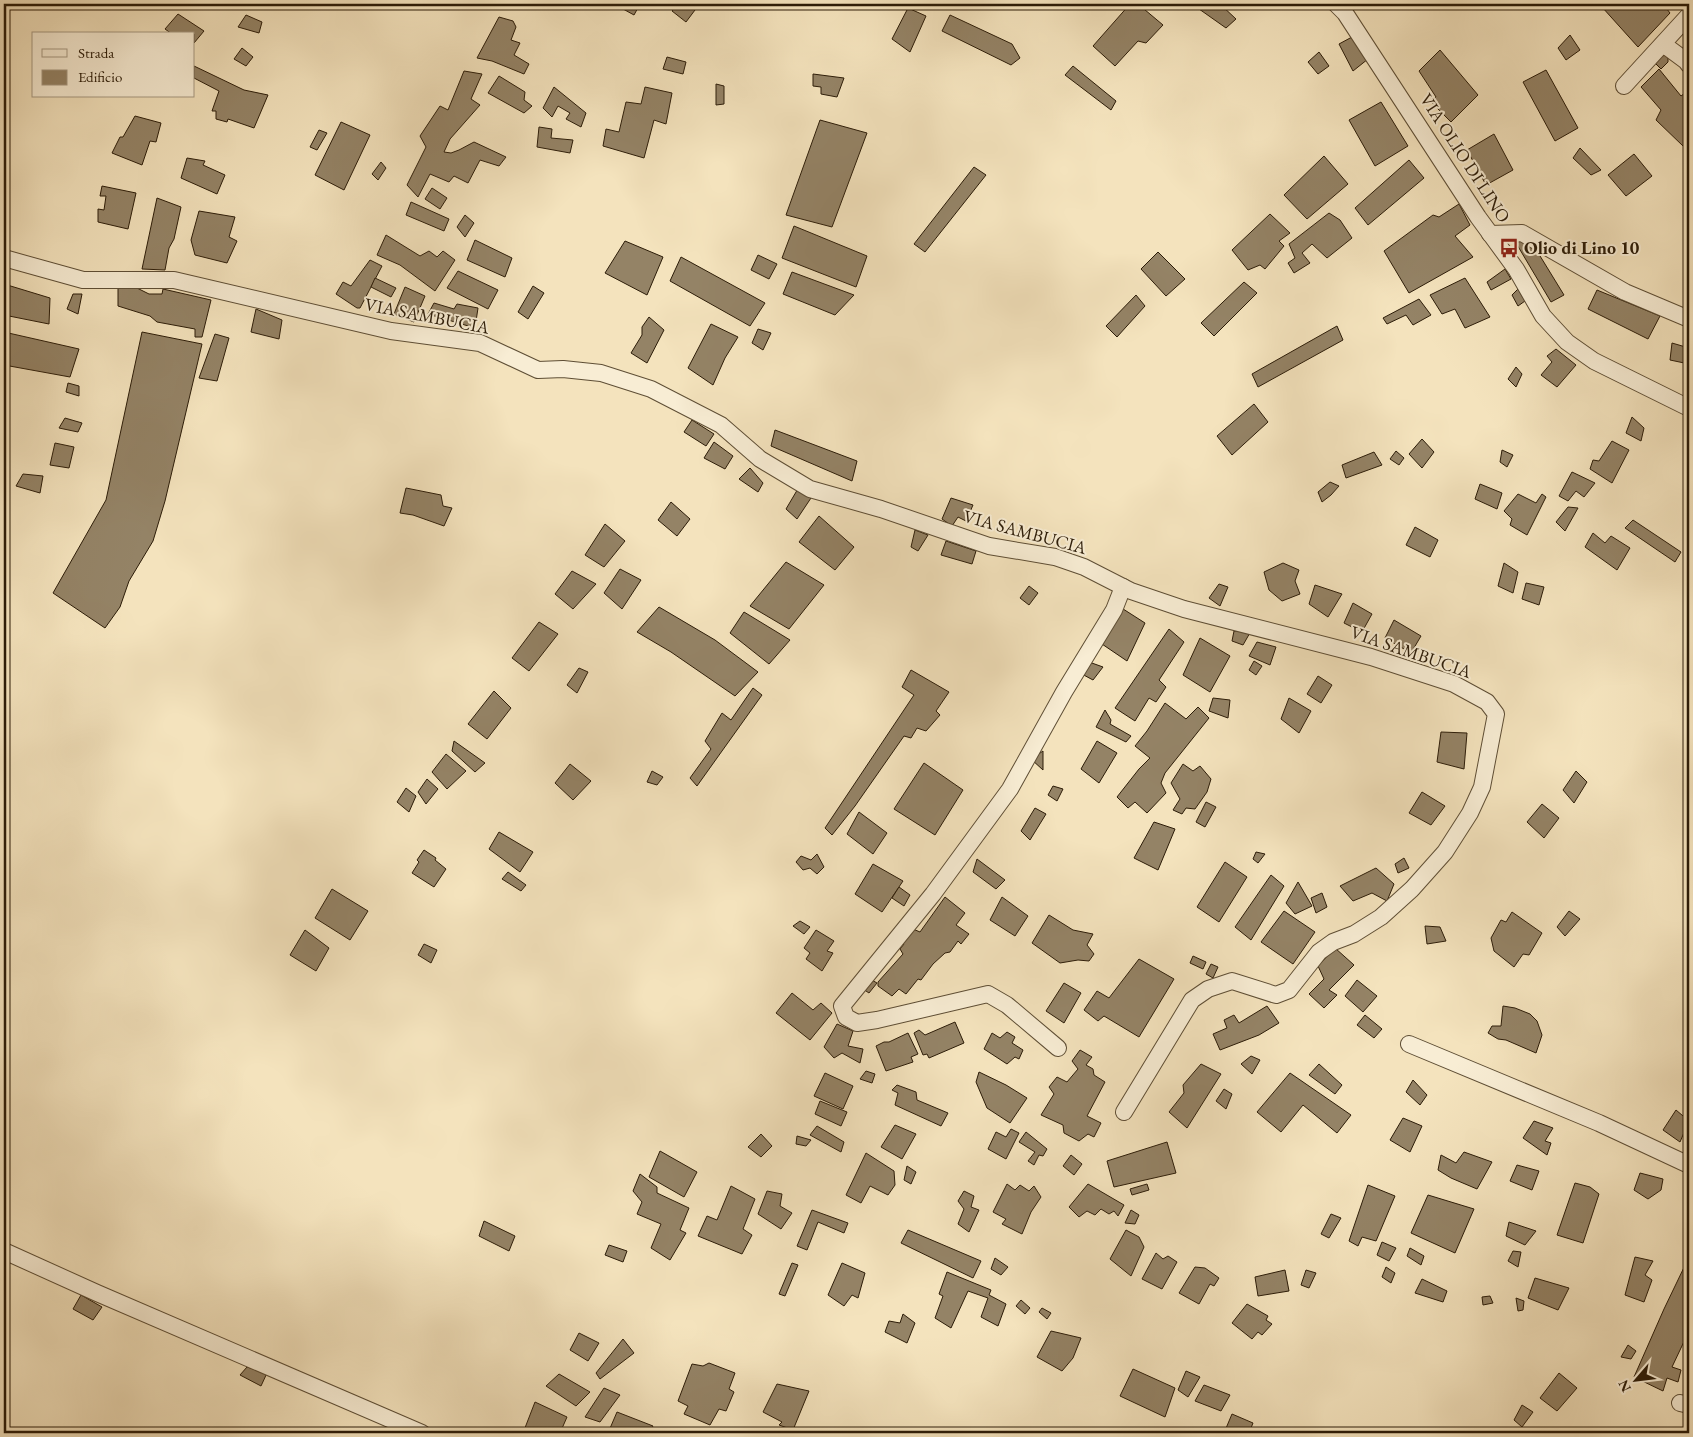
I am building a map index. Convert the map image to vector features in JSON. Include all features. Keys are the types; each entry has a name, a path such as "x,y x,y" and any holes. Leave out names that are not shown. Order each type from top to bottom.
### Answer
{"street":[{"name":"VIA OLIO DI LINO","path":"1336,4 1350,21 1490,234 1516,269 1543,316 1567,342 1594,362 1689,408"},
{"path":"1624,86 1689,15"},
{"path":"1663,44 1689,65"},
{"path":"1490,234 1522,233 1625,292 1689,319"},
{"name":"VIA SAMBUCIA","path":"4,258 83,280 174,280 391,331 480,343 538,370 562,369 601,374 651,388 721,425 760,459 810,489 881,508 989,546 1055,557 1084,567 1131,591 1184,608 1370,657 1454,684 1486,702 1496,714 1482,788 1470,813 1445,852 1412,889 1381,917 1354,934 1333,942 1319,952 1289,990 1276,995 1232,981 1208,989 1192,1000 1124,1112"},
{"path":"1058,1048 1007,1005 988,994 877,1020 857,1022 846,1017 842,1006 938,887 1010,789 1064,692 1114,610 1123,587"},
{"path":"1408,1044 1599,1123 1689,1165"},
{"path":"4,1251 422,1433"}],"building":[{"path":"614,4 640,4 634,15"},
{"path":"678,4 683,4 695,10 686,22 672,11"},
{"path":"1130,4 1138,4 1163,25 1146,43 1138,41 1115,66 1093,46"},
{"path":"1192,4 1220,4 1236,19 1226,28"},
{"path":"1606,4 1663,4 1670,13 1638,47 1602,7"},
{"path":"908,8 926,16 910,52 892,39"},
{"path":"178,14 204,31 195,42 195,32 169,32 165,29"},
{"path":"246,15 262,22 259,33 238,27"},
{"path":"950,15 1012,44 1020,58 1011,65 942,31"},
{"path":"499,17 513,21 516,27 511,40 520,43 514,55 529,64 524,74 492,61 477,58"},
{"path":"1570,35 1580,50 1566,60 1558,48"},
{"path":"1352,37 1368,59 1353,71 1339,44"},
{"path":"242,48 253,57 246,66 234,59"},
{"path":"1440,50 1478,95 1451,122 1430,101 1436,97 1419,71"},
{"path":"1319,52 1329,66 1318,74 1308,62"},
{"path":"1666,55 1668,62 1661,69 1655,63 1662,56"},
{"path":"667,57 686,62 683,74 663,69"},
{"path":"195,66 244,90 268,95 254,128 228,119 227,122 216,119 216,111 212,111 219,91 195,79"},
{"path":"1073,66 1116,101 1111,110 1065,75"},
{"path":"1659,69 1681,96 1689,90 1689,140 1683,146 1656,120 1661,110 1641,87"},
{"path":"1546,70 1578,128 1555,141 1523,82"},
{"path":"464,71 482,74 471,99 480,105 450,139 444,152 451,153 474,142 506,157 499,166 480,160 468,183 454,176 449,182 430,174 418,197 407,185 426,147 420,136 440,106 448,110"},
{"path":"813,74 844,78 837,97 821,94 821,87 813,86"},
{"path":"499,76 525,92 524,100 532,106 524,113 488,93"},
{"path":"716,84 724,86 724,104 716,105"},
{"path":"554,87 586,113 581,127 566,119 570,113 558,106 552,117 543,108"},
{"path":"645,87 672,93 666,124 654,120 644,158 603,146 606,129 619,132 626,102 641,104"},
{"path":"1381,102 1408,146 1375,166 1349,120"},
{"path":"135,116 161,123 156,142 150,141 142,165 112,153 120,137 123,137"},
{"path":"820,120 867,133 832,227 786,215"},
{"path":"341,122 370,135 344,190 315,175"},
{"path":"539,127 552,129 551,138 573,140 570,153 537,147"},
{"path":"319,130 327,133 317,150 310,147"},
{"path":"1494,134 1513,170 1486,185 1467,150"},
{"path":"1580,148 1601,170 1591,175 1573,158"},
{"path":"1634,154 1652,176 1626,196 1608,175"},
{"path":"1324,156 1348,184 1307,219 1284,195"},
{"path":"187,158 205,161 203,165 225,175 217,194 181,178"},
{"path":"1409,160 1424,178 1368,225 1355,208"},
{"path":"381,162 386,168 378,180 372,174"},
{"path":"974,167 986,175 925,252 914,244"},
{"path":"102,186 136,193 128,229 98,222 98,209 104,210 106,196 100,196"},
{"path":"432,188 447,198 440,209 425,199"},
{"path":"157,198 181,207 174,239 169,248 165,270 142,269"},
{"path":"411,202 449,219 444,231 406,215"},
{"path":"1459,204 1470,225 1455,236 1473,257 1409,293 1384,251 1433,215 1439,217"},
{"path":"199,211 235,217 229,237 237,241 227,263 195,255 191,240"},
{"path":"1329,213 1340,220 1352,238 1327,258 1312,244 1302,253 1310,263 1294,273 1288,263 1295,258 1289,244"},
{"path":"1270,214 1290,233 1279,241 1284,246 1265,269 1260,265 1248,270 1232,250"},
{"path":"465,215 474,223 465,237 457,227"},
{"path":"794,226 867,256 856,287 782,258"},
{"path":"386,235 420,256 429,251 437,257 443,251 455,260 435,291 400,265 377,255"},
{"path":"1529,238 1564,295 1551,302 1516,243"},
{"path":"475,240 512,258 505,277 467,260"},
{"path":"625,241 663,257 647,295 605,273"},
{"path":"1158,252 1185,279 1166,296 1141,269"},
{"path":"758,255 777,264 769,279 751,270"},
{"path":"681,257 765,303 750,326 670,281"},
{"path":"370,260 382,266 360,308 357,308 336,294 343,282 351,286"},
{"path":"1505,269 1511,279 1491,290 1487,282"},
{"path":"458,271 498,290 488,309 447,288"},
{"path":"792,272 854,295 835,315 783,294"},
{"path":"375,278 396,288 391,297 371,287"},
{"path":"1465,278 1490,317 1465,328 1455,309 1442,314 1430,295"},
{"path":"1244,282 1257,293 1214,336 1201,323"},
{"path":"4,284 50,298 49,324 4,315"},
{"path":"118,284 133,286 149,294 162,294 163,289 211,300 202,337 195,337 195,329 157,322 150,316 118,306"},
{"path":"533,286 544,293 528,319 518,312"},
{"path":"405,287 425,296 414,322 394,314"},
{"path":"1518,289 1525,301 1518,306 1512,295"},
{"path":"1597,290 1660,316 1648,339 1588,309"},
{"path":"73,294 82,294 78,314 67,309"},
{"path":"1136,295 1145,306 1117,337 1106,326"},
{"path":"1419,299 1431,315 1413,325 1406,315 1387,324 1383,318"},
{"path":"434,303 454,309 457,304 478,308 475,328 428,314"},
{"path":"256,309 282,320 279,339 251,332"},
{"path":"649,317 664,330 647,363 631,353 642,335 642,327"},
{"path":"711,324 738,337 725,358 713,385 688,368"},
{"path":"1337,326 1343,340 1258,387 1252,374"},
{"path":"758,329 771,333 763,350 752,343"},
{"path":"4,332 79,349 70,377 4,365"},
{"path":"142,332 202,344 165,501 153,541 129,581 120,607 105,628 53,593 106,500"},
{"path":"215,334 229,338 217,381 199,378"},
{"path":"1672,343 1689,348 1689,364 1670,360"},
{"path":"1556,349 1576,365 1557,387 1541,375 1552,362 1547,356"},
{"path":"1516,367 1522,374 1516,387 1508,379"},
{"path":"68,383 79,386 79,396 66,392"},
{"path":"1254,404 1268,422 1232,455 1217,436"},
{"path":"1632,417 1644,428 1641,441 1626,433"},
{"path":"65,418 82,423 78,432 59,428"},
{"path":"692,420 714,434 706,446 684,432"},
{"path":"775,430 857,461 852,481 771,446"},
{"path":"1422,439 1434,452 1422,468 1409,454"},
{"path":"1612,441 1629,450 1612,483 1590,469 1593,460 1599,461"},
{"path":"714,442 733,456 725,469 704,458"},
{"path":"55,443 74,447 69,468 50,465"},
{"path":"1502,450 1513,455 1507,467 1500,462"},
{"path":"1396,451 1404,458 1399,465 1390,459"},
{"path":"1374,452 1382,465 1346,478 1342,465"},
{"path":"750,468 763,483 758,492 739,479"},
{"path":"1572,472 1595,483 1584,497 1576,491 1568,501 1559,496"},
{"path":"23,474 43,476 40,493 16,486"},
{"path":"1330,482 1339,486 1322,502 1318,492"},
{"path":"1480,484 1502,493 1497,509 1475,499"},
{"path":"799,487 813,495 797,519 786,509"},
{"path":"406,488 441,495 443,506 452,508 444,526 413,515 400,513"},
{"path":"1518,494 1536,503 1542,494 1546,497 1527,535 1510,525 1512,519 1504,511"},
{"path":"951,498 973,505 966,521 958,517 952,526 942,519"},
{"path":"671,502 690,519 677,536 658,520"},
{"path":"1568,507 1578,508 1565,531 1556,522"},
{"path":"819,516 854,547 835,570 799,542"},
{"path":"1633,520 1681,552 1675,562 1625,528"},
{"path":"605,524 625,541 604,567 585,555"},
{"path":"1415,527 1438,540 1430,557 1406,545"},
{"path":"915,530 928,535 918,551 911,547"},
{"path":"1593,533 1605,543 1611,536 1630,548 1617,570 1585,547"},
{"path":"946,541 976,551 972,564 941,555"},
{"path":"786,562 824,585 789,629 750,606"},
{"path":"1283,563 1299,570 1295,581 1300,594 1282,601 1269,590 1264,572"},
{"path":"1504,563 1518,572 1513,593 1498,586"},
{"path":"620,569 641,580 622,609 604,593"},
{"path":"572,571 596,584 573,609 555,594"},
{"path":"1526,583 1544,587 1539,605 1522,599"},
{"path":"1219,584 1228,587 1220,606 1209,598"},
{"path":"1315,585 1342,594 1328,617 1309,604"},
{"path":"1029,586 1038,593 1029,605 1020,598"},
{"path":"1353,603 1372,614 1362,632 1344,623"},
{"path":"659,607 715,640 758,672 735,696 671,652 637,632"},
{"path":"1120,607 1145,623 1127,661 1099,642"},
{"path":"744,612 790,640 769,664 730,633"},
{"path":"1394,620 1421,636 1411,653 1385,638"},
{"path":"539,622 558,634 529,671 512,658"},
{"path":"1169,629 1184,642 1159,680 1166,687 1156,702 1149,698 1135,721 1115,708"},
{"path":"1234,631 1251,631 1243,645 1232,641"},
{"path":"1200,638 1230,656 1210,692 1183,675"},
{"path":"1257,642 1276,647 1270,665 1249,656"},
{"path":"1254,661 1262,666 1256,675 1249,670"},
{"path":"1089,662 1103,667 1093,680 1080,673"},
{"path":"579,668 588,672 577,693 567,685"},
{"path":"911,670 949,692 936,711 940,715 926,731 917,728 911,738 904,736 855,806 832,835 825,828 914,695 902,687"},
{"path":"1318,676 1332,685 1321,703 1307,694"},
{"path":"753,688 762,695 697,786 690,778 711,749 705,741 722,713 731,720"},
{"path":"494,691 511,708 487,739 468,724"},
{"path":"1213,698 1230,700 1228,718 1209,711"},
{"path":"1289,698 1311,711 1299,733 1281,719"},
{"path":"1165,703 1186,719 1198,707 1209,718 1165,773 1161,783 1166,793 1147,813 1135,802 1128,808 1117,797 1150,758 1135,746"},
{"path":"1105,710 1111,720 1110,724 1131,736 1126,742 1096,727"},
{"path":"1441,732 1467,733 1464,769 1437,762"},
{"path":"454,741 485,763 475,772 452,751"},
{"path":"1097,741 1117,753 1099,783 1081,769"},
{"path":"1043,751 1043,770 1031,759"},
{"path":"446,754 466,771 447,789 432,772"},
{"path":"924,763 963,790 935,835 894,809"},
{"path":"570,764 591,781 573,800 555,783"},
{"path":"1183,764 1193,771 1200,766 1211,779 1207,792 1195,809 1186,808 1182,814 1173,810 1180,799 1171,783"},
{"path":"652,771 663,777 657,785 647,782"},
{"path":"1576,771 1587,782 1574,803 1563,790"},
{"path":"427,779 438,789 426,804 418,792"},
{"path":"1053,786 1063,789 1057,801 1048,795"},
{"path":"406,788 416,796 409,812 397,802"},
{"path":"1422,792 1445,806 1431,825 1409,813"},
{"path":"1206,802 1216,807 1205,827 1196,822"},
{"path":"1542,804 1559,818 1544,838 1527,822"},
{"path":"1035,808 1046,814 1030,840 1021,831"},
{"path":"859,812 887,833 873,854 847,834"},
{"path":"1154,822 1175,829 1158,870 1134,858"},
{"path":"499,832 533,852 520,872 489,849"},
{"path":"424,850 436,858 435,860 446,869 434,887 412,873 419,862 417,860"},
{"path":"1256,852 1265,854 1258,863 1253,859"},
{"path":"817,854 824,867 817,874 810,868 803,870 796,862 801,856 811,860"},
{"path":"1404,858 1409,868 1398,873 1395,864"},
{"path":"977,859 1005,880 996,889 973,872"},
{"path":"1225,862 1247,877 1219,922 1197,907"},
{"path":"873,864 903,881 882,912 855,894"},
{"path":"1376,868 1394,884 1387,901 1372,893 1353,901 1340,886"},
{"path":"508,872 526,885 521,891 502,879"},
{"path":"1271,875 1284,886 1251,940 1235,927"},
{"path":"1298,882 1312,906 1295,914 1286,903"},
{"path":"899,887 910,895 904,906 892,898"},
{"path":"332,889 368,911 350,940 315,918"},
{"path":"1322,893 1327,907 1316,913 1311,898"},
{"path":"945,897 965,913 956,925 969,934 961,944 958,941 950,952 945,953 933,964 921,980 918,979 906,994 899,989 892,996 878,986 878,982 903,954 900,949 904,944 900,941 913,929 920,932"},
{"path":"1002,897 1028,916 1015,936 990,920"},
{"path":"1284,911 1315,932 1293,964 1261,942"},
{"path":"1569,911 1580,919 1565,936 1557,927"},
{"path":"1512,912 1542,933 1529,955 1523,954 1514,967 1494,951 1491,938 1501,920 1506,922"},
{"path":"1049,915 1073,930 1093,934 1087,945 1094,954 1089,961 1078,960 1060,963 1032,943"},
{"path":"800,921 810,927 804,934 793,926"},
{"path":"1425,926 1440,927 1446,941 1427,944"},
{"path":"305,930 329,948 316,971 290,955"},
{"path":"816,930 834,941 827,951 833,953 822,971 806,959 810,953 804,948"},
{"path":"424,944 437,950 431,963 418,955"},
{"path":"1335,948 1354,965 1329,990 1337,995 1324,1008 1309,994 1324,979 1318,966"},
{"path":"1193,956 1206,962 1203,969 1190,963"},
{"path":"1139,959 1174,979 1139,1037 1104,1016 1098,1021 1084,1010 1097,991 1109,998"},
{"path":"1211,964 1218,967 1213,978 1206,974"},
{"path":"870,979 877,983 869,993 863,989"},
{"path":"1357,980 1377,996 1363,1012 1345,996"},
{"path":"1064,983 1081,993 1064,1023 1046,1011"},
{"path":"792,993 813,1010 821,1003 832,1013 810,1040 776,1013"},
{"path":"1267,1006 1279,1023 1259,1035 1220,1050 1213,1034 1227,1028 1224,1020 1234,1015 1239,1023"},
{"path":"1503,1006 1530,1014 1537,1021 1542,1035 1536,1053 1506,1040 1498,1039 1488,1033 1492,1026 1501,1026"},
{"path":"1365,1015 1382,1029 1374,1038 1357,1025"},
{"path":"955,1022 964,1043 929,1058 927,1054 923,1055 914,1033 919,1030 925,1035"},
{"path":"837,1024 853,1031 848,1046 863,1049 860,1063 842,1053 834,1058 824,1047"},
{"path":"1007,1032 1015,1037 1012,1043 1023,1050 1019,1059 1015,1057 1007,1064 984,1049 992,1033 1000,1038"},
{"path":"908,1033 918,1054 911,1057 913,1062 886,1071 876,1046"},
{"path":"1080,1050 1092,1057 1086,1065 1093,1069 1094,1075 1105,1082 1087,1116 1101,1123 1094,1137 1088,1134 1079,1141 1064,1133 1063,1125 1041,1115 1054,1094 1049,1087 1057,1077 1067,1082 1078,1069 1072,1061"},
{"path":"1251,1056 1260,1060 1252,1074 1241,1064"},
{"path":"1201,1064 1221,1074 1187,1128 1169,1112 1184,1093 1183,1085"},
{"path":"1319,1064 1342,1085 1335,1094 1309,1075"},
{"path":"866,1071 875,1074 872,1083 860,1079"},
{"path":"979,1072 1027,1098 1010,1123 987,1108 976,1082"},
{"path":"825,1073 853,1086 843,1109 814,1096"},
{"path":"1290,1073 1351,1115 1337,1133 1303,1105 1281,1132 1257,1112"},
{"path":"1413,1080 1427,1095 1420,1105 1406,1092"},
{"path":"897,1085 916,1092 917,1100 948,1113 941,1126 895,1105 898,1093 892,1090"},
{"path":"1224,1089 1232,1094 1226,1109 1216,1101"},
{"path":"820,1101 847,1112 841,1126 815,1114"},
{"path":"1676,1110 1689,1121 1680,1142 1663,1130"},
{"path":"1403,1118 1422,1126 1410,1152 1390,1140"},
{"path":"1534,1121 1553,1128 1545,1141 1551,1143 1547,1155 1523,1138"},
{"path":"895,1125 916,1134 902,1159 881,1147"},
{"path":"817,1126 844,1142 841,1152 810,1135"},
{"path":"1011,1129 1019,1133 1006,1159 988,1149 996,1132 1006,1137"},
{"path":"1026,1132 1047,1149 1043,1156 1039,1155 1034,1165 1028,1161 1035,1152 1019,1142"},
{"path":"761,1134 772,1146 761,1157 748,1147"},
{"path":"797,1136 811,1140 806,1146 796,1144"},
{"path":"1167,1142 1176,1173 1114,1187 1107,1161"},
{"path":"660,1151 697,1172 684,1197 649,1177"},
{"path":"1464,1152 1492,1162 1477,1189 1438,1170 1441,1155 1456,1163"},
{"path":"866,1153 894,1171 895,1185 888,1195 870,1186 861,1203 846,1195"},
{"path":"1071,1155 1082,1164 1074,1175 1063,1166"},
{"path":"1517,1165 1539,1171 1532,1190 1510,1181"},
{"path":"907,1166 916,1172 911,1184 904,1180"},
{"path":"1640,1173 1663,1179 1661,1190 1648,1199 1634,1190"},
{"path":"640,1174 657,1187 657,1193 689,1208 680,1230 686,1233 670,1260 651,1248 661,1224 637,1214 642,1202 633,1191"},
{"path":"1575,1183 1590,1187 1599,1194 1583,1243 1557,1235"},
{"path":"1007,1184 1015,1190 1020,1185 1029,1191 1034,1186 1041,1197 1031,1212 1022,1234 1002,1224 1006,1219 993,1212"},
{"path":"1088,1184 1124,1205 1118,1216 1114,1211 1109,1214 1101,1209 1095,1215 1087,1211 1079,1217 1069,1207"},
{"path":"1147,1184 1149,1190 1132,1195 1130,1189"},
{"path":"1368,1185 1395,1196 1376,1241 1362,1237 1358,1246 1349,1241"},
{"path":"731,1186 755,1199 743,1229 752,1235 742,1254 698,1236 707,1216 717,1220"},
{"path":"767,1191 782,1194 780,1206 792,1213 781,1229 758,1214"},
{"path":"964,1191 974,1196 971,1207 979,1210 969,1232 958,1224 964,1209 958,1201"},
{"path":"1428,1195 1474,1209 1455,1253 1411,1233"},
{"path":"812,1210 848,1223 844,1233 818,1222 807,1250 797,1246"},
{"path":"1131,1210 1139,1215 1135,1224 1125,1223"},
{"path":"1331,1214 1341,1218 1329,1238 1321,1234"},
{"path":"484,1221 515,1236 509,1251 479,1236"},
{"path":"1509,1222 1536,1231 1525,1245 1506,1236"},
{"path":"908,1230 981,1261 973,1278 901,1243"},
{"path":"1126,1230 1139,1237 1144,1247 1131,1276 1110,1259"},
{"path":"1382,1242 1396,1248 1389,1261 1377,1255"},
{"path":"609,1245 627,1251 623,1262 605,1255"},
{"path":"1410,1248 1424,1256 1421,1265 1407,1256"},
{"path":"1513,1251 1521,1252 1518,1267 1508,1261"},
{"path":"1156,1253 1163,1259 1168,1256 1177,1262 1162,1289 1142,1279"},
{"path":"1635,1257 1653,1261 1645,1275 1652,1280 1644,1302 1625,1295"},
{"path":"1689,1257 1689,1331 1672,1367 1681,1370 1678,1382 1667,1378 1663,1391 1634,1377"},
{"path":"995,1258 1008,1267 1001,1275 991,1269"},
{"path":"792,1263 798,1265 785,1296 779,1294"},
{"path":"842,1263 865,1273 858,1298 852,1295 844,1306 828,1295"},
{"path":"1195,1267 1205,1268 1219,1278 1214,1286 1210,1284 1199,1304 1179,1293"},
{"path":"1386,1267 1395,1273 1391,1283 1382,1277"},
{"path":"1285,1270 1289,1291 1258,1296 1255,1277"},
{"path":"1306,1270 1316,1273 1309,1288 1301,1285"},
{"path":"947,1272 991,1290 989,1295 1006,1304 998,1326 981,1317 988,1298 968,1291 951,1328 935,1318 943,1296 939,1294"},
{"path":"1535,1278 1569,1288 1558,1310 1528,1298"},
{"path":"1422,1279 1447,1291 1443,1302 1415,1293"},
{"path":"81,1295 102,1307 93,1320 73,1309"},
{"path":"1490,1296 1493,1303 1483,1305 1482,1297"},
{"path":"1516,1298 1524,1301 1523,1310 1518,1311"},
{"path":"1021,1300 1030,1308 1025,1314 1016,1306"},
{"path":"1247,1304 1268,1316 1266,1320 1272,1324 1262,1335 1258,1332 1252,1339 1232,1323"},
{"path":"1042,1308 1051,1313 1047,1319 1039,1312"},
{"path":"903,1314 915,1323 907,1343 885,1332 889,1321 900,1323"},
{"path":"1051,1331 1081,1338 1073,1358 1062,1371 1037,1357"},
{"path":"579,1333 599,1343 588,1361 570,1350"},
{"path":"623,1339 634,1353 600,1379 596,1373"},
{"path":"1628,1345 1636,1351 1631,1359 1621,1357"},
{"path":"709,1363 735,1373 729,1389 734,1392 726,1411 719,1409 710,1425 684,1414 688,1406 678,1401 692,1364 703,1366"},
{"path":"247,1367 267,1373 261,1386 240,1375"},
{"path":"1133,1369 1175,1388 1165,1417 1120,1396"},
{"path":"1186,1371 1200,1377 1188,1397 1178,1390"},
{"path":"1559,1373 1577,1388 1557,1411 1540,1398"},
{"path":"559,1374 590,1392 576,1406 546,1386"},
{"path":"777,1384 809,1391 793,1430 779,1425 782,1422 763,1412"},
{"path":"1204,1385 1230,1395 1221,1411 1195,1401"},
{"path":"604,1388 620,1395 600,1422 585,1417"},
{"path":"535,1402 567,1417 560,1433 523,1433"},
{"path":"1522,1405 1533,1412 1522,1427 1514,1420"},
{"path":"617,1412 653,1426 649,1433 608,1433"},
{"path":"1232,1414 1253,1423 1249,1433 1224,1433"}],"place":[{"name":"Olio di Lino 10","path":"1509,248"}]}
